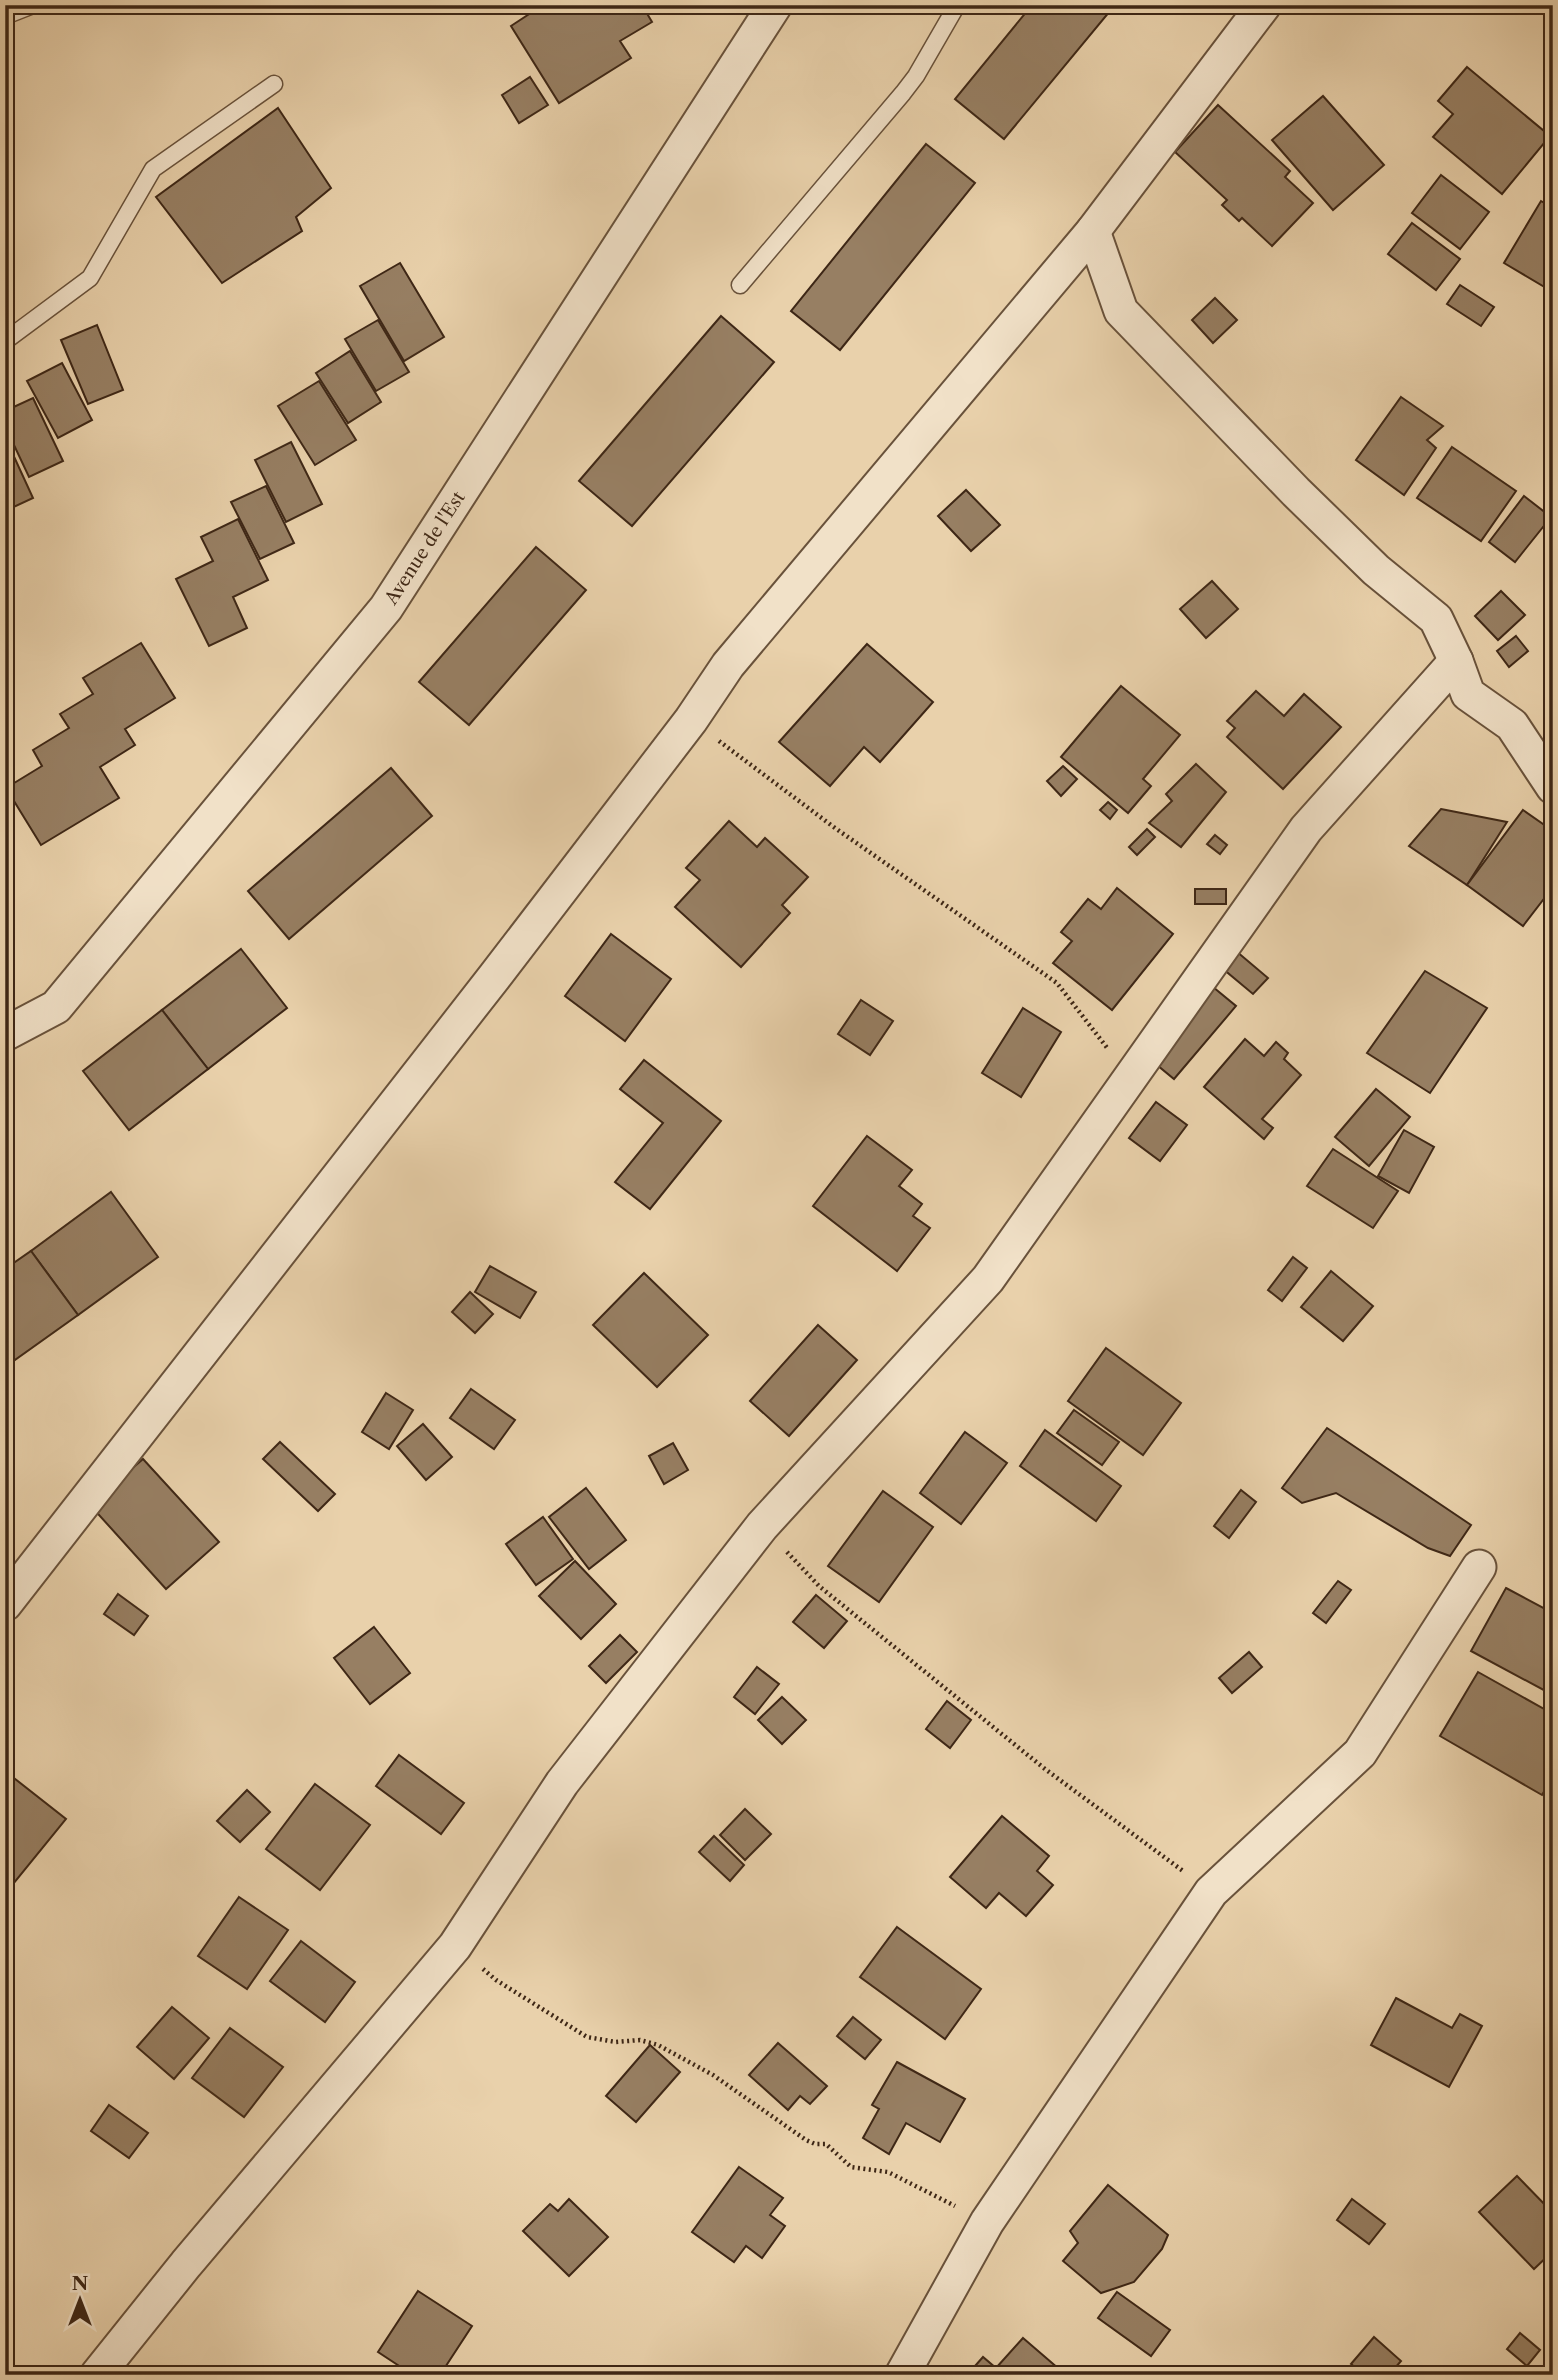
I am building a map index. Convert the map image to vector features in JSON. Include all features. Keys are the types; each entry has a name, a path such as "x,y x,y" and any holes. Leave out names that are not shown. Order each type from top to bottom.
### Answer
{"street":[{"name":"Avenue de l'Est","path":"5,1034 56,1007 386,608 775,5"},
{"path":"5,1604 495,976 691,720 728,665 1093,231 1264,5"},
{"path":"1093,231 1121,311 1296,492 1376,570 1436,619 1468,694 1512,725 1553,787"},
{"path":"97,2375 186,2264 455,1946 562,1783 762,1526 988,1279 1306,829 1456,661"},
{"path":"902,2375 987,2222 1211,1892 1360,1753 1479,1567"}],"lane":[{"path":"5,16 33,5"},
{"path":"740,285 903,93 916,76 957,5"},
{"path":"5,341 90,278 153,169 274,84"}],"path":[{"path":"691,720 835,828 1057,983 1131,1079"},
{"path":"762,1526 819,1586 1045,1769 1211,1892"},
{"path":"455,1946 496,1980 587,2037 616,2042 640,2040 658,2045 713,2075 806,2140 815,2144 826,2144 851,2168 888,2172 987,2222"}],"building":[{"path":"543,5 642,5 652,22 620,41 631,58 559,103 511,26"},
{"path":"1032,5 1115,5 1004,139 955,99"},
{"path":"1467,67 1550,136 1502,194 1433,137 1453,114 1438,101"},
{"path":"530,77 548,105 519,123 502,95"},
{"path":"1323,96 1384,165 1333,210 1272,140"},
{"path":"1218,105 1290,171 1285,177 1313,203 1272,246 1242,218 1239,221 1222,205 1227,200 1175,152"},
{"path":"278,108 331,188 296,217 302,231 222,283 156,197"},
{"path":"926,144 975,183 840,350 791,311"},
{"path":"1441,175 1489,212 1460,249 1412,213"},
{"path":"1541,201 1553,208 1553,292 1504,263"},
{"path":"1412,223 1460,259 1436,290 1388,254"},
{"path":"400,263 444,337 404,361 360,286"},
{"path":"1460,285 1494,307 1481,326 1447,304"},
{"path":"1215,298 1237,320 1213,343 1192,320"},
{"path":"721,316 774,362 632,526 579,481"},
{"path":"378,320 409,372 376,391 345,339"},
{"path":"97,325 123,390 88,404 61,340"},
{"path":"350,351 381,402 348,423 316,373"},
{"path":"62,363 92,420 58,438 27,381"},
{"path":"319,381 356,440 315,465 278,406"},
{"path":"1401,397 1443,426 1427,440 1436,448 1404,495 1356,460"},
{"path":"33,398 63,461 29,477 5,426 5,411"},
{"path":"5,437 33,498 5,511"},
{"path":"291,442 322,504 286,522 255,460"},
{"path":"1452,447 1516,491 1481,541 1417,498"},
{"path":"266,486 294,543 260,559 231,502"},
{"path":"966,490 1000,525 971,551 938,516"},
{"path":"1524,496 1551,517 1515,562 1489,542"},
{"path":"238,519 268,580 233,597 247,628 209,646 176,579 213,561 201,537"},
{"path":"536,547 586,590 469,725 419,682"},
{"path":"1212,581 1238,609 1206,638 1180,609"},
{"path":"1501,591 1525,615 1498,640 1475,616"},
{"path":"1516,636 1528,651 1509,667 1497,651"},
{"path":"141,643 175,698 125,729 135,745 100,767 119,798 41,845 6,788 42,766 33,750 69,728 60,714 93,694 83,678"},
{"path":"867,644 933,702 880,762 864,747 830,786 779,742"},
{"path":"1121,686 1180,735 1143,779 1151,786 1128,813 1061,757"},
{"path":"1256,691 1284,716 1304,694 1341,727 1283,789 1227,737 1235,728 1227,721"},
{"path":"1196,764 1226,792 1181,847 1149,823 1172,801 1166,794"},
{"path":"1063,766 1077,779 1061,796 1047,781"},
{"path":"391,768 432,816 289,939 248,891"},
{"path":"1108,802 1117,810 1110,819 1100,810"},
{"path":"1441,809 1507,822 1467,885 1409,846"},
{"path":"1523,810 1553,831 1553,887 1523,926 1467,885"},
{"path":"729,821 757,847 765,838 808,877 782,905 790,913 741,967 675,907 700,880 686,868"},
{"path":"1147,829 1155,837 1137,855 1129,847"},
{"path":"1215,835 1227,845 1220,854 1207,844"},
{"path":"1117,888 1173,934 1112,1010 1053,963 1072,941 1061,932 1088,899 1101,909"},
{"path":"1195,889 1226,889 1226,904 1195,904"},
{"path":"611,934 671,979 625,1041 565,996"},
{"path":"241,949 287,1008 208,1069 162,1010"},
{"path":"1236,951 1268,978 1253,994 1222,968"},
{"path":"1425,971 1487,1008 1430,1093 1367,1053"},
{"path":"1213,987 1236,1006 1174,1079 1151,1060"},
{"path":"861,1000 893,1021 870,1055 838,1034"},
{"path":"1023,1008 1061,1032 1021,1097 982,1073"},
{"path":"162,1010 208,1069 129,1130 83,1071"},
{"path":"1245,1039 1264,1056 1276,1042 1288,1053 1284,1059 1301,1075 1262,1119 1273,1128 1264,1139 1204,1087"},
{"path":"644,1060 721,1121 650,1209 615,1182 663,1123 620,1089"},
{"path":"1376,1089 1410,1117 1369,1166 1335,1137"},
{"path":"1156,1102 1187,1125 1160,1161 1129,1138"},
{"path":"1404,1130 1434,1147 1409,1193 1378,1176"},
{"path":"867,1136 912,1170 899,1186 922,1204 913,1216 930,1228 897,1271 813,1206"},
{"path":"1333,1149 1398,1191 1373,1228 1307,1186"},
{"path":"111,1192 158,1257 78,1315 31,1251"},
{"path":"31,1251 78,1315 5,1367 5,1269"},
{"path":"1293,1257 1307,1268 1282,1301 1268,1290"},
{"path":"490,1266 536,1292 520,1318 475,1292"},
{"path":"1331,1271 1373,1306 1343,1341 1301,1307"},
{"path":"644,1273 708,1335 657,1387 593,1325"},
{"path":"470,1292 493,1314 475,1333 452,1312"},
{"path":"818,1325 857,1360 789,1436 750,1401"},
{"path":"1106,1348 1181,1403 1143,1455 1068,1401"},
{"path":"471,1389 515,1420 494,1449 450,1418"},
{"path":"386,1393 413,1410 389,1449 362,1432"},
{"path":"1074,1410 1119,1442 1102,1465 1057,1433"},
{"path":"423,1424 452,1457 426,1480 397,1446"},
{"path":"1327,1428 1471,1525 1450,1556 1428,1548 1336,1493 1302,1503 1282,1488"},
{"path":"1045,1430 1121,1486 1096,1521 1020,1466"},
{"path":"965,1432 1007,1463 961,1524 920,1493"},
{"path":"280,1442 335,1494 318,1511 263,1459"},
{"path":"673,1443 688,1470 664,1484 649,1456"},
{"path":"143,1459 219,1542 166,1589 90,1505"},
{"path":"586,1488 626,1540 589,1569 549,1517"},
{"path":"1241,1490 1256,1502 1229,1538 1214,1526"},
{"path":"883,1491 933,1527 879,1602 828,1566"},
{"path":"543,1517 573,1559 536,1585 506,1544"},
{"path":"575,1561 616,1604 581,1639 539,1596"},
{"path":"1338,1581 1351,1590 1326,1623 1313,1613"},
{"path":"1506,1588 1553,1613 1553,1695 1471,1651"},
{"path":"118,1594 148,1616 134,1635 104,1614"},
{"path":"816,1595 847,1621 824,1648 793,1622"},
{"path":"374,1627 410,1673 370,1704 334,1658"},
{"path":"620,1635 637,1652 606,1683 589,1666"},
{"path":"1249,1652 1262,1667 1232,1693 1219,1678"},
{"path":"757,1667 779,1684 755,1714 734,1697"},
{"path":"1478,1672 1553,1714 1553,1776 1542,1795 1440,1736"},
{"path":"782,1697 806,1720 782,1744 758,1720"},
{"path":"947,1701 971,1720 950,1748 926,1729"},
{"path":"399,1755 464,1803 441,1834 376,1786"},
{"path":"5,1771 66,1819 5,1894"},
{"path":"315,1784 370,1825 320,1890 266,1849"},
{"path":"247,1790 270,1812 240,1842 217,1821"},
{"path":"745,1809 771,1834 745,1860 720,1835"},
{"path":"1002,1816 1049,1856 1037,1871 1053,1885 1026,1916 999,1893 986,1908 950,1877"},
{"path":"714,1836 744,1865 730,1881 699,1852"},
{"path":"239,1897 288,1930 247,1989 198,1956"},
{"path":"897,1927 981,1989 945,2039 860,1977"},
{"path":"301,1941 355,1982 325,2022 270,1981"},
{"path":"1396,1998 1452,2028 1460,2014 1482,2026 1449,2087 1371,2045"},
{"path":"172,2007 209,2038 174,2079 137,2047"},
{"path":"853,2017 881,2040 865,2059 837,2036"},
{"path":"230,2028 283,2067 244,2117 192,2078"},
{"path":"778,2043 827,2086 810,2104 800,2096 788,2110 749,2075"},
{"path":"650,2045 680,2072 636,2122 606,2096"},
{"path":"897,2062 965,2099 940,2142 906,2123 889,2154 863,2138 879,2109 872,2105"},
{"path":"109,2105 148,2133 129,2158 91,2131"},
{"path":"739,2167 783,2198 770,2215 785,2226 762,2258 746,2246 734,2262 692,2232"},
{"path":"1517,2176 1553,2213 1553,2251 1534,2269 1479,2212"},
{"path":"1108,2185 1168,2235 1162,2249 1134,2282 1101,2293 1063,2261 1078,2243 1070,2231"},
{"path":"569,2199 608,2237 569,2276 523,2231 550,2204 558,2211"},
{"path":"1352,2199 1385,2224 1369,2244 1337,2220"},
{"path":"418,2291 472,2326 440,2375 413,2375 378,2352"},
{"path":"1117,2292 1170,2330 1151,2356 1098,2318"},
{"path":"1520,2333 1540,2350 1527,2366 1507,2349"},
{"path":"1374,2337 1401,2361 1389,2375 1364,2375 1351,2364"},
{"path":"1023,2338 1066,2375 967,2375 983,2357 996,2368"}]}
